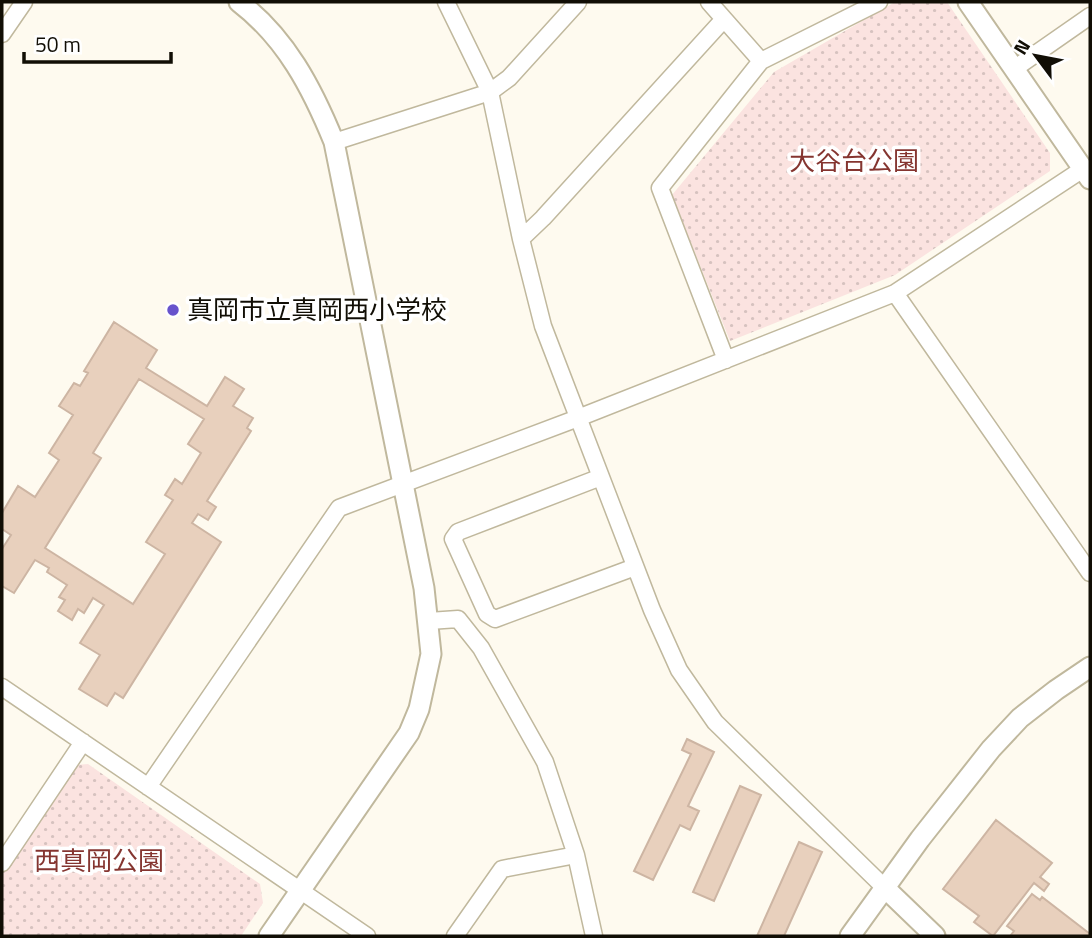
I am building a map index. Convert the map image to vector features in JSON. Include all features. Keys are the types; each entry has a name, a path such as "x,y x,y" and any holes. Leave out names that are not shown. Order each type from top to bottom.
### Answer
{"street":[{"path":"2,34 24,2"},
{"path":"239,2 268,29 294,61 315,96 334,142 429,621 431,654 419,709 409,733 269,936"},
{"path":"446,2 490,92 521,239 543,326 652,610 680,670 715,722 935,936"},
{"path":"334,142 490,92 509,78 578,2"},
{"path":"709,2 761,61"},
{"path":"726,360 660,188 761,61 878,2"},
{"path":"148,786 339,508 578,418 895,293 1087,174 968,2"},
{"path":"1014,69 1090,16"},
{"path":"521,239 724,19"},
{"path":"895,293 1090,573"},
{"path":"601,477 458,532 453,539 487,614 495,619 635,566"},
{"path":"429,621 458,619 481,648 545,762 576,855 594,936"},
{"path":"850,936 884,887 991,749 1020,718 1090,667"},
{"path":"2,687 367,936"},
{"path":"2,863 83,742"},
{"path":"455,936 502,869 576,855"}],"green space":[{"name":"大谷台公園","path":"895,2 947,2 1050,153 1050,171 895,275 730,341 672,195 774,72"},
{"name":"西真岡公園","path":"88,764 260,884 263,903 241,936 2,936 2,873 75,765"}],"building":[{"path":"114,322 157,350 146,368 207,406 225,377 244,389 233,406 253,418 247,428 251,431 207,501 216,507 208,520 198,514 192,523 221,542 123,698 115,693 107,706 79,689 100,655 80,643 104,605 93,598 84,613 78,609 72,620 58,611 65,600 59,597 67,585 47,572 49,568 35,560 14,593 2,586 2,549 11,535 2,529 2,513 18,486 35,497 59,460 49,453 73,415 59,406 74,383 80,386 88,373 84,371","holes":["139,379 204,419 188,444 201,453 182,484 175,479 165,495 173,500 146,542 165,554 133,604 45,548 101,458 93,453"]},
{"path":"687,739 714,752 688,806 699,811 690,830 680,825 653,880 634,871 691,754 682,750"},
{"path":"740,786 761,795 714,901 693,892"},
{"path":"996,820 1052,863 1040,877 1049,884 1044,891 1034,883 993,936 974,922 979,916 943,889"},
{"path":"799,842 822,852 784,936 757,936"},
{"path":"1032,894 1040,900 1042,897 1090,936 1011,935 1014,931 1007,926"}],"place":[{"name":"真岡市立真岡西小学校","path":"173,310"}]}
